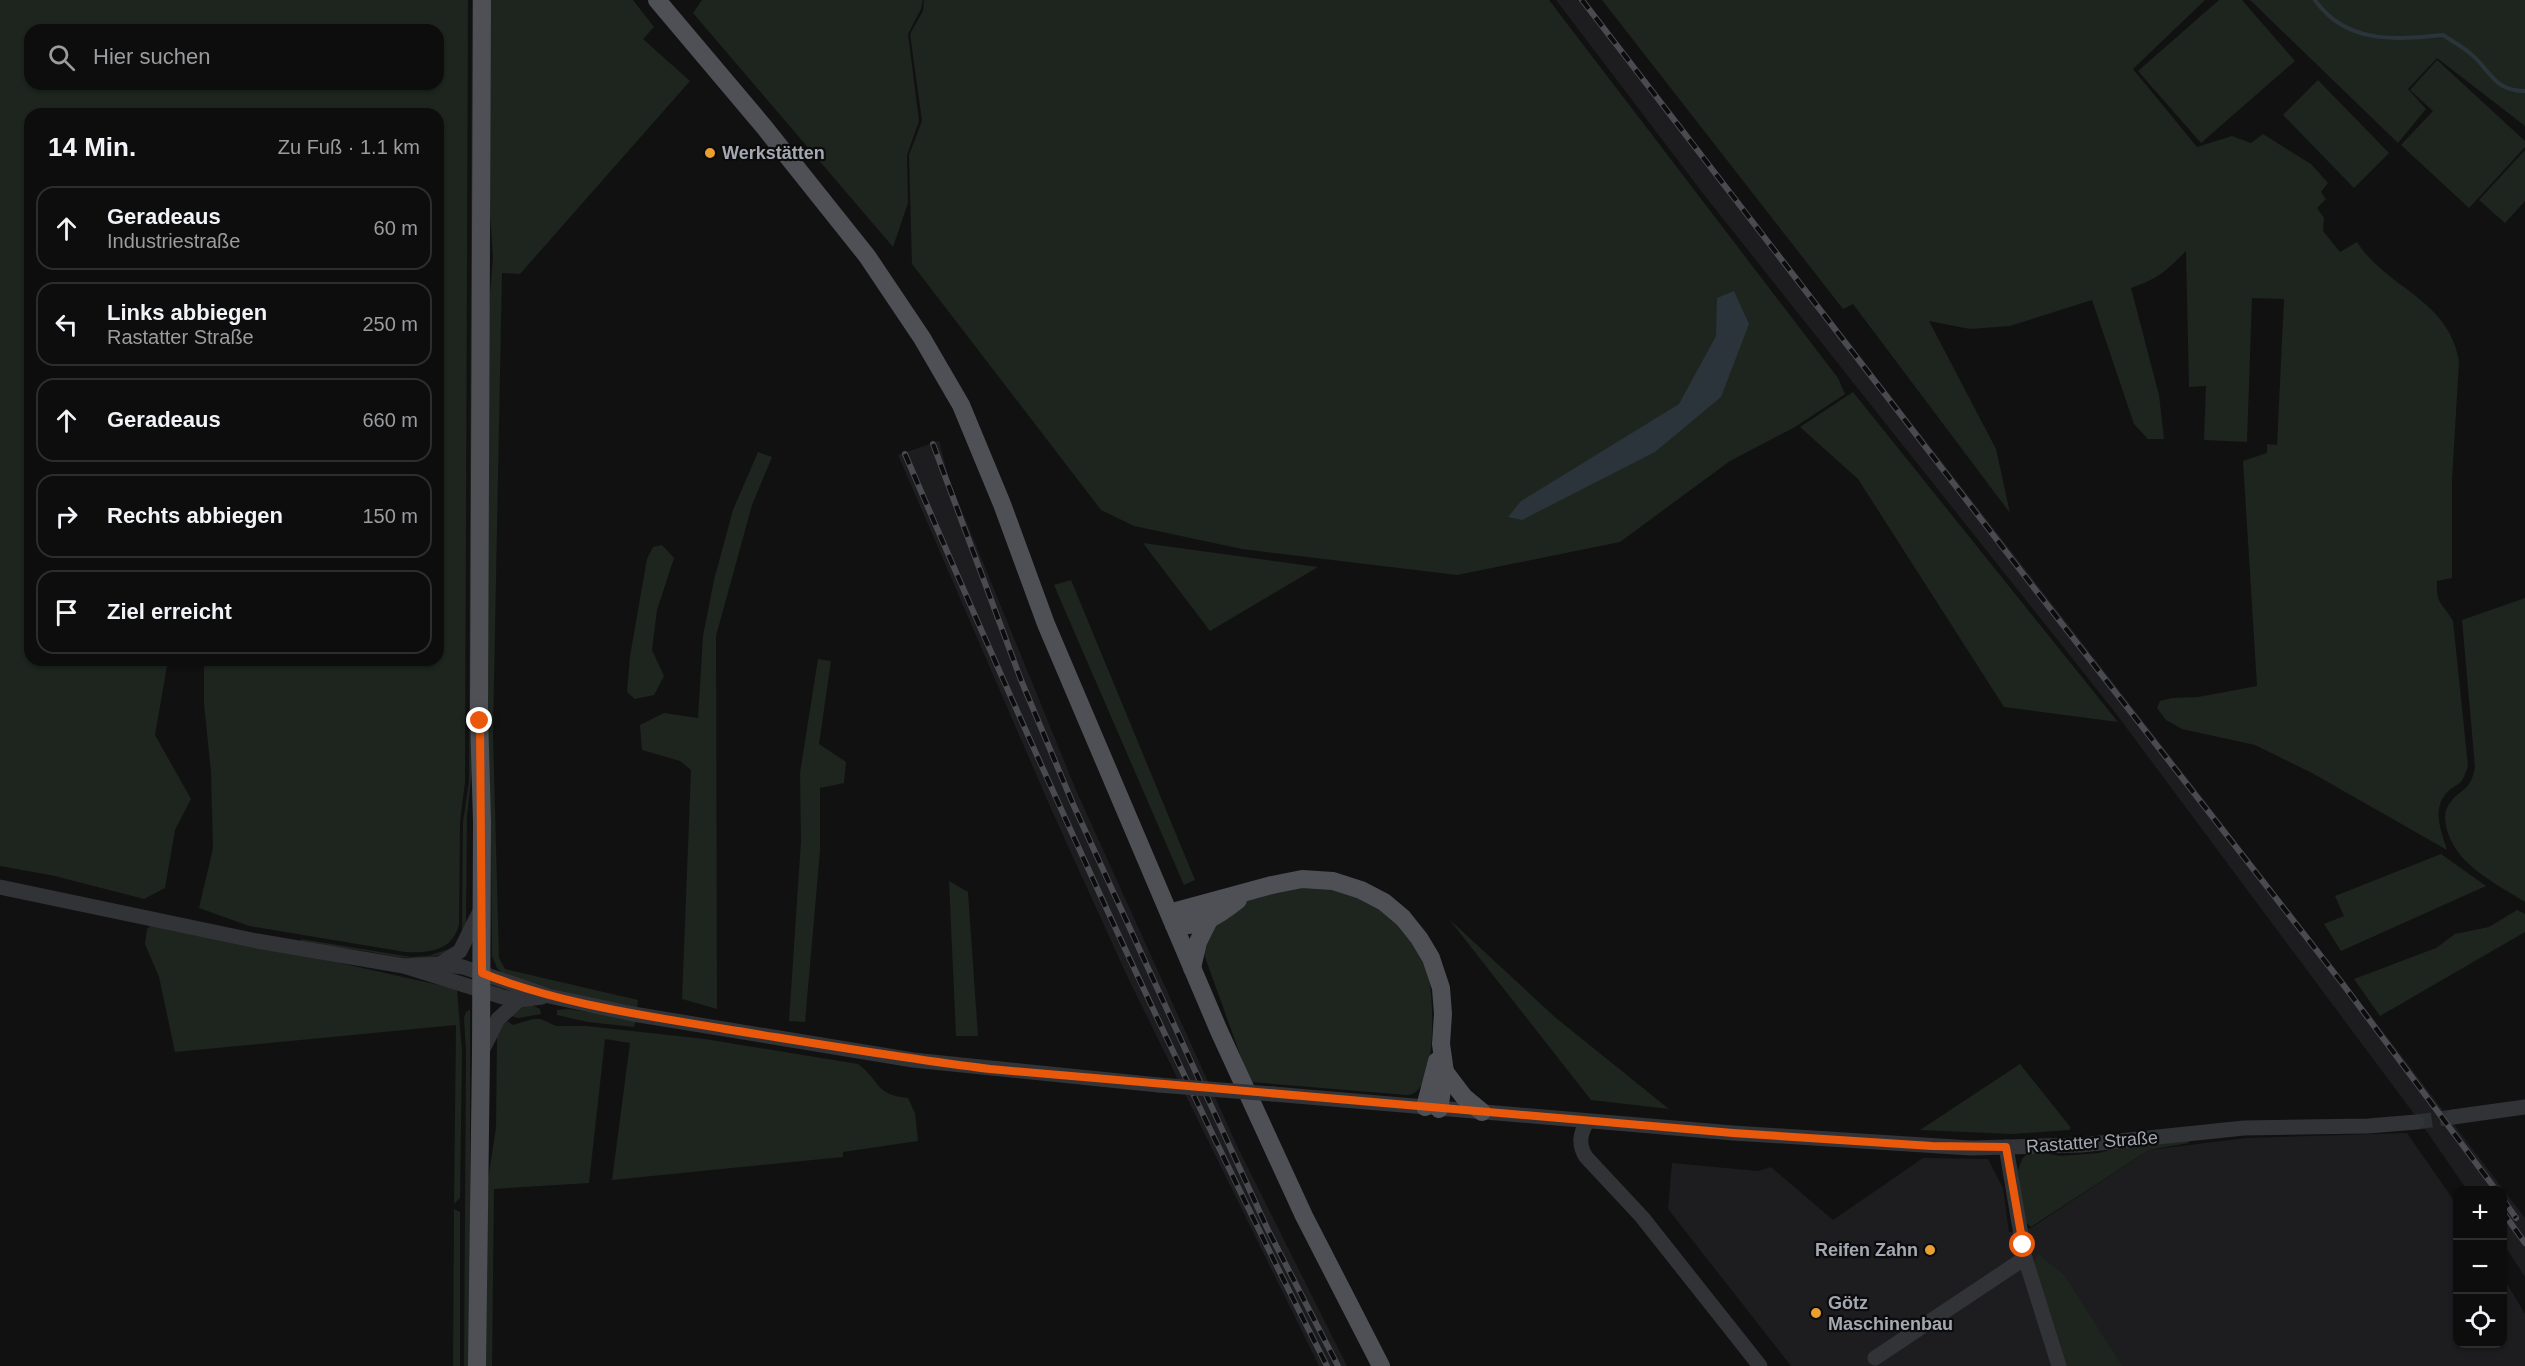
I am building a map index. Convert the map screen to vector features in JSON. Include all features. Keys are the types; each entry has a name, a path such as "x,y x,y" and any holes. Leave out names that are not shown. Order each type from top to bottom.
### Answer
{"main road":[{"path":"477,1366 482,1053 479,708 482,0"},
{"path":"657,0 765,128 867,256 910,319 961,405 1002,504 1046,624 1192,968 1304,1216 1381,1366"},
{"path":"1171,919 1272,885 1302,879 1332,881 1360,890 1384,903 1403,918 1431,958 1441,988 1442,1044 1432,1108"},
{"path":"1171,919 1196,925 1209,920 1246,893"},
{"path":"1192,968 1198,942 1209,920"},
{"path":"1432,1108 1445,1072 1442,1044"},
{"path":"1445,1072 1464,1097 1482,1112"}],"street":[{"path":"0,887 257,941 404,966 549,996"},
{"path":"440,964 460,951 481,909"},
{"path":"404,966 440,964 464,967 482,982 519,1000 549,996"},
{"name":"Rastatter Straße","path":"549,996 633,1014 913,1060 1159,1085 1587,1122 1852,1141 2006,1147 2105,1143 2244,1128 2368,1126 2416,1122"},
{"path":"482,1053 498,1019 519,1000"},
{"path":"2453,1117 2525,1107"},
{"path":"1587,1122 1593,1164 1642,1217 1760,1366"},
{"path":"2006,1147 2025,1258 2060,1366"},
{"path":"1875,1358 2025,1258"}],"shaded area":[{"path":"0,0 468,0 465,782 460,822 459,924 456,933 446,945 431,951 405,952 249,926 199,908 213,848 211,772 204,704 204,666 444,666 444,108 24,108 24,666 167,666 155,735 191,799 175,830 165,888 144,899 55,876 0,866"},
{"path":"472,0 475,0 472,771 467,816 466,924 462,933 463,822 469,782"},
{"path":"489,0 633,0 654,27 643,39 690,81 520,274 502,273 493,733 499,958 505,969 638,1000 637,1009 536,985 503,974 497,968 492,956 491,848 487,771 488,317 493,258 488,182"},
{"path":"702,0 923,0 921,9 908,34 919,121 907,155 908,203 893,247 693,13"},
{"path":"924,0 1549,0 1838,378 1845,394 1795,427 1730,461 1620,542 1457,575 1242,549 1134,526 1101,510 912,264 909,155 922,121 910,34 923,11"},
{"path":"1556,0 1584,0 2501,1186 2464,1186 2423,1126 2114,711 1705,196"},
{"path":"1602,0 2205,0 2133,69 2197,147 2232,136 2251,143 2263,134 2311,164 2328,183 2321,192 2326,199 2317,208 2324,218 2323,231 2340,252 2357,242 2369,258 2430,308 2443,323 2453,340 2459,361 2452,481 2452,578 2437,581 2437,589 2441,603 2453,621 2468,766 2463,779 2449,790 2439,808 2439,822 2447,850 2312,773 2255,745 2182,729 2166,720 2157,708 2160,701 2172,698 2198,697 2257,686 2243,461 2267,453 2267,444 2277,445 2284,299 2252,298 2247,442 2204,440 2206,386 2189,387 2186,251 2161,274 2131,288 2159,395 2164,439 2148,439 2134,424 2092,300 2010,326 1970,329 1929,321 1996,449 2010,513 1853,304 1843,309"},
{"path":"2219,0 2242,0 2295,61 2201,143 2138,71"},
{"path":"2250,0 2525,0 2525,126 2437,58 2408,89 2426,109 2398,143"},
{"path":"2437,60 2525,141 2525,147 2469,208 2401,145 2433,111 2410,90"},
{"path":"2318,80 2389,153 2354,188 2283,115"},
{"path":"2525,150 2525,201 2505,223 2479,200"},
{"path":"1734,291 1749,324 1721,397 1655,452 1522,520 1508,517 1521,501 1679,404 1716,336 1717,298"},
{"path":"1853,392 2118,722 2004,707 1858,479 1800,427"},
{"path":"939,441 949,479 1076,790 1239,1150 1347,1366 1319,1366 1128,978 1052,811 898,455"},
{"path":"758,452 772,457 752,505 716,636 717,1009 682,999 691,770 680,761 642,750 640,725 664,713 698,718 703,636 714,580 733,510"},
{"path":"1143,543 1318,567 1210,631"},
{"path":"662,545 674,558 657,610 652,650 664,676 654,695 635,699 627,692 630,656 647,559 653,547"},
{"path":"1071,580 1195,880 1184,885 1054,585"},
{"path":"2525,598 2525,902 2489,880 2467,862 2450,839 2445,817 2451,802 2470,782 2475,767 2462,620"},
{"path":"818,659 831,661 819,744 846,762 844,783 820,788 820,851 805,1022 789,1021 801,841 800,773"},
{"path":"2441,854 2486,886 2341,951 2324,924 2344,916 2335,896"},
{"path":"949,881 968,892 978,1036 956,1036"},
{"path":"1296,884 1339,891 1379,907 1401,926 1420,953 1429,980 1432,1040 1425,1079 1417,1091 1407,1095 1250,1082 1205,957 1204,942 1214,923 1232,907 1253,897"},
{"path":"2517,910 2525,914 2525,932 2380,1016 2354,979 2436,948 2455,934 2489,927"},
{"path":"1449,919 1556,1018 1669,1109 1591,1100"},
{"path":"156,922 457,989 462,1052 460,1198 454,1204 456,1025 175,1052 159,977 145,944 147,929"},
{"path":"301,939 411,957 428,956 452,948 450,952 437,956 412,958 301,943"},
{"path":"532,1005 540,1009 541,1014 518,1018 511,1016 524,1006"},
{"path":"568,1009 636,1019 634,1027 588,1022 557,1015 557,1010"},
{"path":"470,1010 470,1366 464,1366 466,1052 464,1018 466,1012"},
{"path":"504,1019 513,1025 541,1019 556,1026 586,1026 705,1039 858,1064 883,1090 889,1094 908,1098 915,1113 918,1141 843,1152 843,1157 612,1180 630,1043 605,1039 589,1183 494,1189 492,1366 484,1366 488,1179 496,1128 497,1034"},
{"path":"2020,1064 2071,1128 2069,1130 2013,1134 1920,1130"},
{"path":"2407,1133 2453,1199 2453,1348 2507,1348 2507,1284 2525,1314 2525,1366 1791,1366 1668,1209 1672,1163 1758,1171 1771,1167 1833,1220 1923,1158 1988,1159 2003,1188 2009,1232 2031,1228 2149,1150 2246,1138"},
{"path":"2188,1139 2189,1143 2149,1150 2031,1227 2025,1222 2017,1173 2022,1159 2027,1154 2036,1152 2061,1156 2099,1153 2119,1147"},
{"path":"2507,1194 2525,1218 2525,1277 2507,1249"},
{"path":"454,1209 460,1212 460,1366 453,1366"},
{"path":"2038,1254 2064,1275 2122,1366 2063,1366 2035,1272 2035,1260"}],"waterway":[{"path":"2315,0 2341,25 2356,32 2390,38 2443,35 2478,60 2500,84 2506,88 2525,91"}],"tunnel":[{"path":"2417,1122 2453,1117"}],"railway":[{"path":"1582,0 2024,575 2342,983 2493,1186"},
{"path":"933,444 1021,680 1073,804 1268,1230 1338,1366"},
{"path":"905,454 1056,799 1161,1027 1327,1366"},
{"path":"2507,1205 2516,1218"},
{"path":"2507,1218 2525,1243"}],"place":[{"name":"Werkstätten","path":"710,153"},
{"name":"Reifen Zahn","path":"1930,1250"},
{"name":"Götz Maschinenbau","path":"1816,1313"}],"route":[{"path":"480,721 482,973 507,983 549,996 633,1014 913,1060 990,1069 1587,1122 1932,1146 2006,1147 2023,1245"}]}
